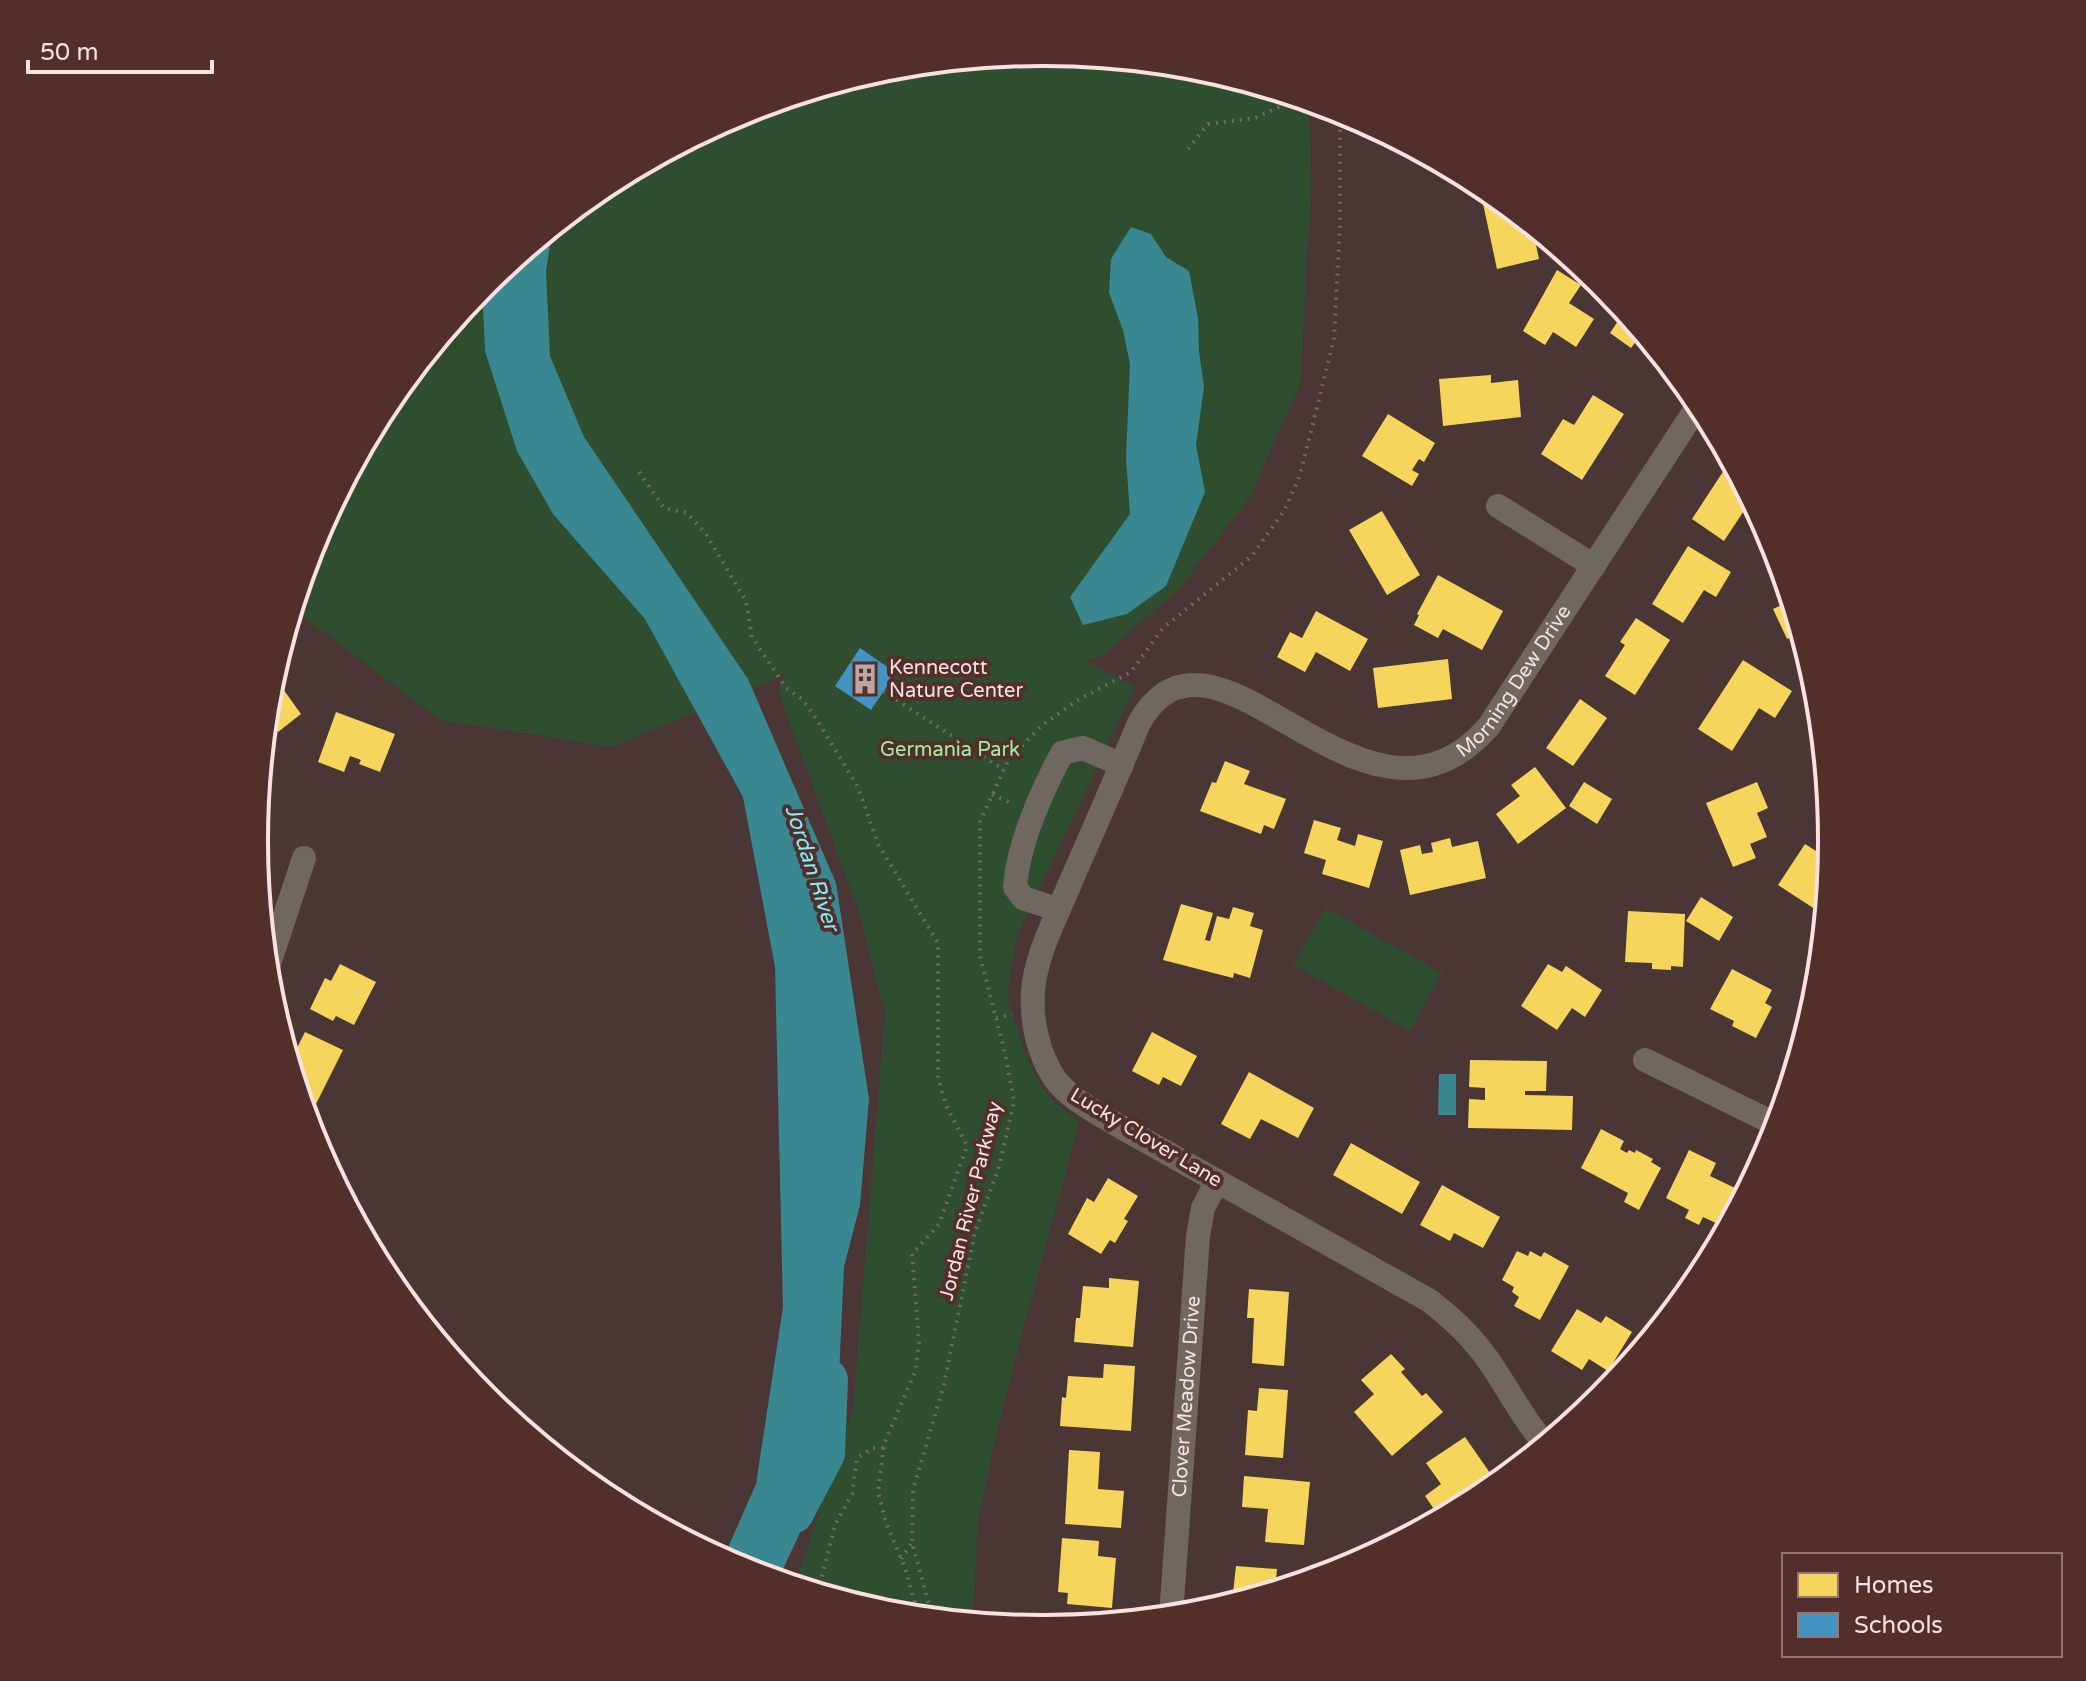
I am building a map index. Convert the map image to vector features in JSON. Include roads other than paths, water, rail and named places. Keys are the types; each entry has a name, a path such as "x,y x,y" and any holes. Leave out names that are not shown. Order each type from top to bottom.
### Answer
{"street":[{"name":"Morning Dew Drive","path":"1151,704 1171,690 1184,686 1212,686 1238,696 1369,764 1400,770 1444,761 1469,746 1489,726 1691,416"},
{"path":"1498,506 1594,566"},
{"name":"Lucky Clover Lane","path":"1151,704 1139,723 1036,971 1033,999 1039,1045 1055,1079 1067,1093 1082,1103 1393,1279 1445,1313 1481,1350 1513,1402 1538,1435"},
{"path":"1059,910 1023,898 1015,887 1017,863 1051,774 1062,753 1083,748 1122,765"},
{"path":"273,919 304,858"},
{"path":"1645,1060 1765,1119"},
{"name":"Clover Meadow Drive","path":"1172,1604 1198,1236 1203,1208 1217,1181"}],"water":[{"path":"1131,227 1151,234 1166,257 1189,271 1198,318 1204,387 1196,445 1205,492 1166,586 1127,614 1083,625 1070,597 1130,514 1126,458 1130,364 1123,330 1109,293 1111,259"},
{"path":"550,243 546,271 550,356 584,437 748,679 836,883 869,1099 860,1205 844,1267 839,1375 805,1522 783,1570 728,1548 756,1484 783,1307 775,967 743,797 645,619 553,514 517,451 485,351 483,306"},
{"path":"1439,1074 1456,1074 1456,1115 1438,1115"}],"waterway":[{"name":"Jordan River","path":"792,1512 823,1453 826,1380"}],"place":[{"name":"Kennecott Nature Center","path":"865,679"}],"park label":[{"name":"Germania Park","path":"950,750"}]}
